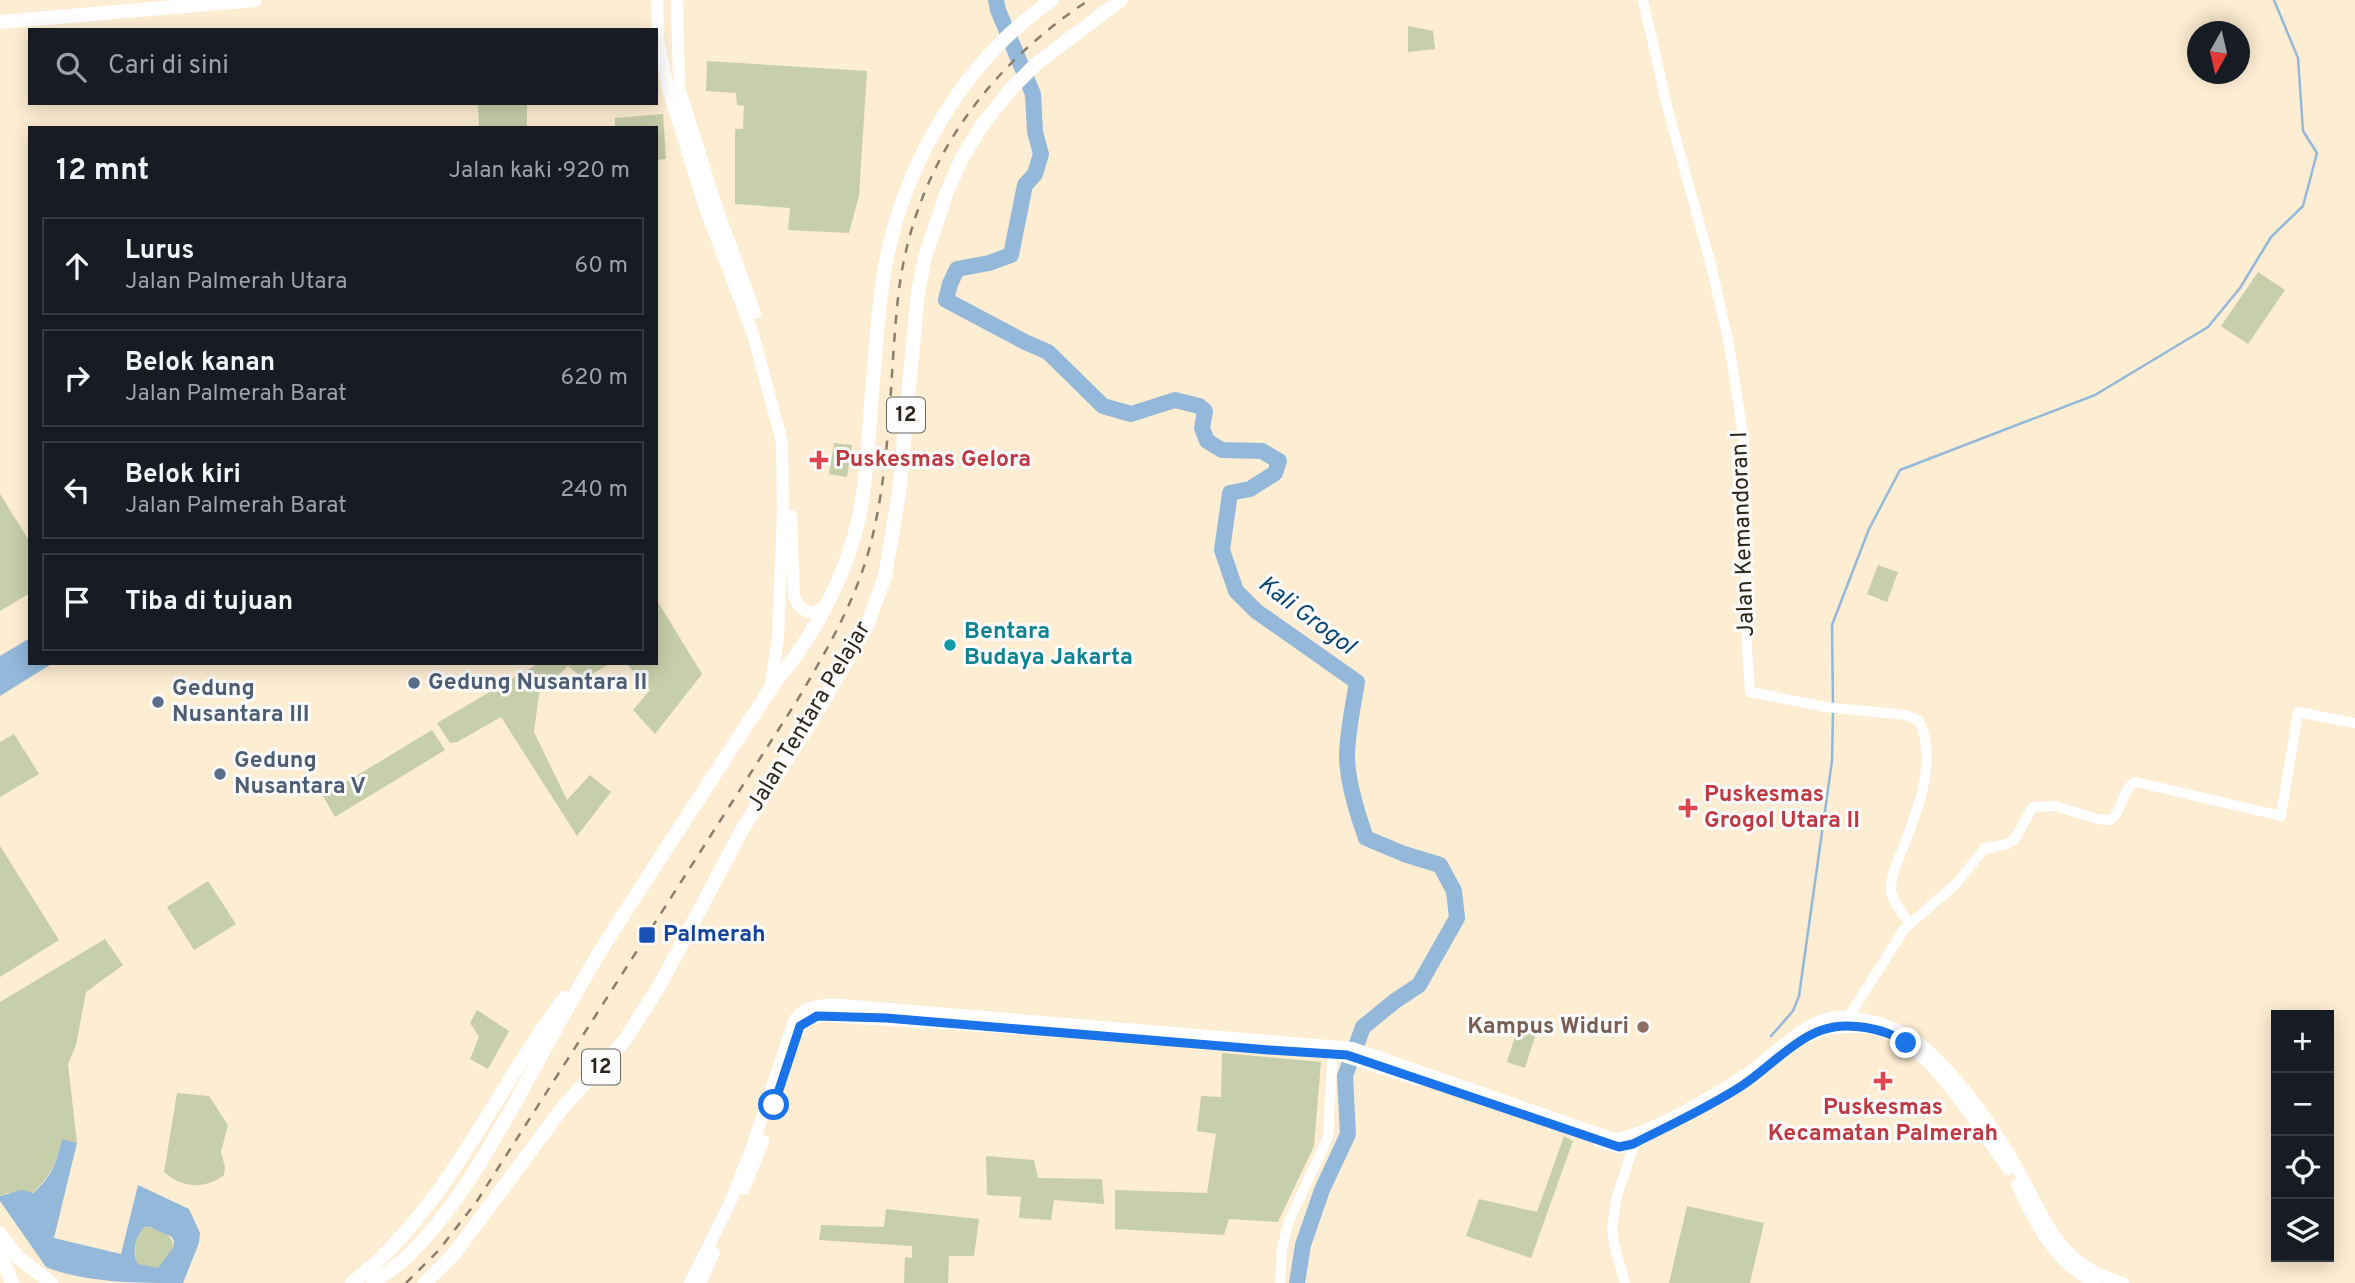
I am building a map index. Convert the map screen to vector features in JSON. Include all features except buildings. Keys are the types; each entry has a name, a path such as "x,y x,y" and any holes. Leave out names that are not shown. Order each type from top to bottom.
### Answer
{"main road":[{"path":"0,22 255,0"},
{"path":"657,0 658,28"},
{"path":"677,0 679,87 716,205 759,326 786,429 794,596 796,604 808,612 822,610 828,604"},
{"name":"Jalan Tentara Pelajar","path":"373,1283 406,1258 443,1218 483,1161 594,961 828,604 853,539 860,503 883,279 895,228 911,182 933,134 961,90 1017,26 1052,0"},
{"name":"Jalan Tentara Pelajar","path":"425,1283 454,1254 563,1107 625,1040 661,984 743,828 815,715 867,626 885,576 899,493 914,320 925,257 935,224 962,158 983,124 1011,89 1036,64 1121,0"},
{"path":"658,39 668,89 705,208 753,334 782,442 783,511 778,638 770,690"},
{"path":"352,1283 393,1247 427,1208 543,1027 594,961"},
{"path":"700,1283 757,1159 794,1021 799,1012 813,1006 877,1007 1349,1051 1612,1147 1731,1093 1805,1038 1822,1030 1845,1022 1878,1023 1919,1042 1939,1062 1991,1127 2064,1249 2089,1270 2123,1283"},
{"path":"690,1283 729,1205 800,1026 817,1016 886,1018 1269,1050 1333,1049"},
{"path":"1845,1022 1896,1037 1928,1064 1975,1120 2014,1177 2042,1236 2068,1266 2095,1283"},
{"path":"0,1234 18,1257 51,1283"},
{"path":"0,1251 12,1283"}],"street":[{"name":"Jalan Kemandoran I","path":"1643,0 1668,110 1730,344 1744,441 1750,692 1846,709 1906,715 1919,721 1922,726 1926,763 1922,794 1897,863 1891,891 1910,924"},
{"path":"1845,1022 1910,924 1956,884 1984,849 2014,841 2033,807 2055,806 2097,819 2110,820 2119,811 2129,786 2136,782 2281,816 2298,712 2355,723"},
{"path":"1280,1283 1282,1248 1289,1221 1328,1137 1333,1049"},
{"path":"1625,1283 1612,1227 1617,1196 1631,1158 1631,1140"}],"green space":[{"path":"1408,26 1433,31 1435,49 1408,52"},
{"path":"707,61 867,71 859,196 849,233 788,230 790,208 735,204 735,129 743,129 744,106 737,105 736,93 706,91"},
{"path":"478,105 527,105 527,126 479,126"},
{"path":"663,114 666,159 658,160 658,126 615,126 615,118"},
{"path":"2258,272 2285,290 2248,344 2221,326"},
{"path":"834,443 852,445 847,477 829,474"},
{"path":"0,494 28,539 28,594 0,611"},
{"path":"1878,565 1898,572 1887,602 1867,594"},
{"path":"658,602 702,674 655,734 633,710 650,690 628,665 658,665"},
{"path":"536,665 608,665 584,679 568,666 539,694 534,732 567,800 590,775 611,792 577,836 501,717 457,742 450,743 437,723"},
{"path":"432,730 445,750 335,817 323,796"},
{"path":"14,734 39,774 0,797 0,742"},
{"path":"0,846 59,940 0,977"},
{"path":"208,881 236,924 194,950 167,907"},
{"path":"105,939 123,965 86,992 76,1045 68,1064 77,1143 62,1139 52,1169 32,1193 7,1193 0,1196 0,1002"},
{"path":"477,1010 509,1031 488,1069 470,1059 479,1037 470,1023"},
{"path":"1518,1027 1536,1033 1525,1068 1507,1062"},
{"path":"1222,1053 1321,1062 1314,1146 1278,1222 1229,1219 1224,1235 1115,1229 1115,1190 1207,1193 1216,1134 1197,1131 1201,1096 1221,1097"},
{"path":"177,1093 209,1096 228,1125 221,1152 224,1175 209,1183 186,1184 164,1172"},
{"path":"1564,1136 1573,1141 1531,1258 1466,1236 1479,1199 1537,1212"},
{"path":"986,1156 1034,1160 1038,1178 1102,1179 1104,1204 1054,1200 1051,1220 1019,1218 1021,1197 987,1195"},
{"path":"1687,1206 1764,1223 1750,1283 1669,1283"},
{"path":"886,1209 979,1219 974,1256 949,1256 948,1283 904,1283 905,1257 912,1258 912,1246 819,1240 821,1225 884,1227"},
{"path":"144,1227 163,1232 172,1241 171,1254 158,1269 138,1264 136,1260 136,1245"}],"water":[{"path":"28,639 28,665 50,665 0,696 0,656"},
{"path":"62,1139 77,1143 54,1238 121,1254 138,1185 189,1209 200,1233 199,1243 183,1283 95,1279 46,1267 0,1201 0,1196 21,1190 33,1193 49,1175","holes":["144,1227 172,1237 174,1242 173,1248 158,1268 138,1264 135,1255 139,1235"]}],"waterway":[{"name":"Kali Grogol","path":"996,0 1033,94 1035,132 1041,154 1035,174 1025,185 1011,255 989,263 957,269 946,300 1048,352 1103,406 1131,414 1175,400 1199,406 1205,411 1202,428 1207,441 1222,450 1262,451 1279,461 1275,473 1250,489 1230,493 1222,550 1236,591 1256,611 1357,682 1347,758 1351,789 1366,838 1440,865 1454,891 1457,918 1419,985 1363,1027 1345,1076 1348,1134 1322,1190 1303,1245 1297,1283"},
{"path":"1833,706 1832,625 1869,529 1900,470 2095,395 2208,327 2240,288 2271,237 2303,206 2317,153 2303,131 2298,58 2274,0"},
{"path":"1771,1036 1793,1011 1799,996 1832,761 1833,712"}],"railway":[{"path":"406,1283 439,1250 477,1201 798,699 833,636 854,594 875,525 887,440 898,298 906,251 919,207 937,166 959,127 986,91 1016,58 1089,0"}],"place":[{"name":"Puskesmas Gelora","path":"819,460"},
{"name":"Bentara Budaya Jakarta","path":"950,645"},
{"name":"Gedung Nusantara II","path":"414,683"},
{"name":"Gedung Nusantara III","path":"158,702"},
{"name":"Gedung Nusantara V","path":"220,774"},
{"name":"Puskesmas Grogol Utara II","path":"1688,808"},
{"name":"Palmerah","path":"647,935"},
{"name":"Kampus Widuri","path":"1643,1027"},
{"name":"Puskesmas Kecamatan Palmerah","path":"1883,1081"}],"route":[{"path":"774,1105 800,1026 817,1016 886,1018 1347,1055 1612,1147 1619,1147 1633,1144 1706,1108 1766,1069 1805,1038 1822,1030 1842,1026 1860,1028 1896,1037 1906,1043"}]}
